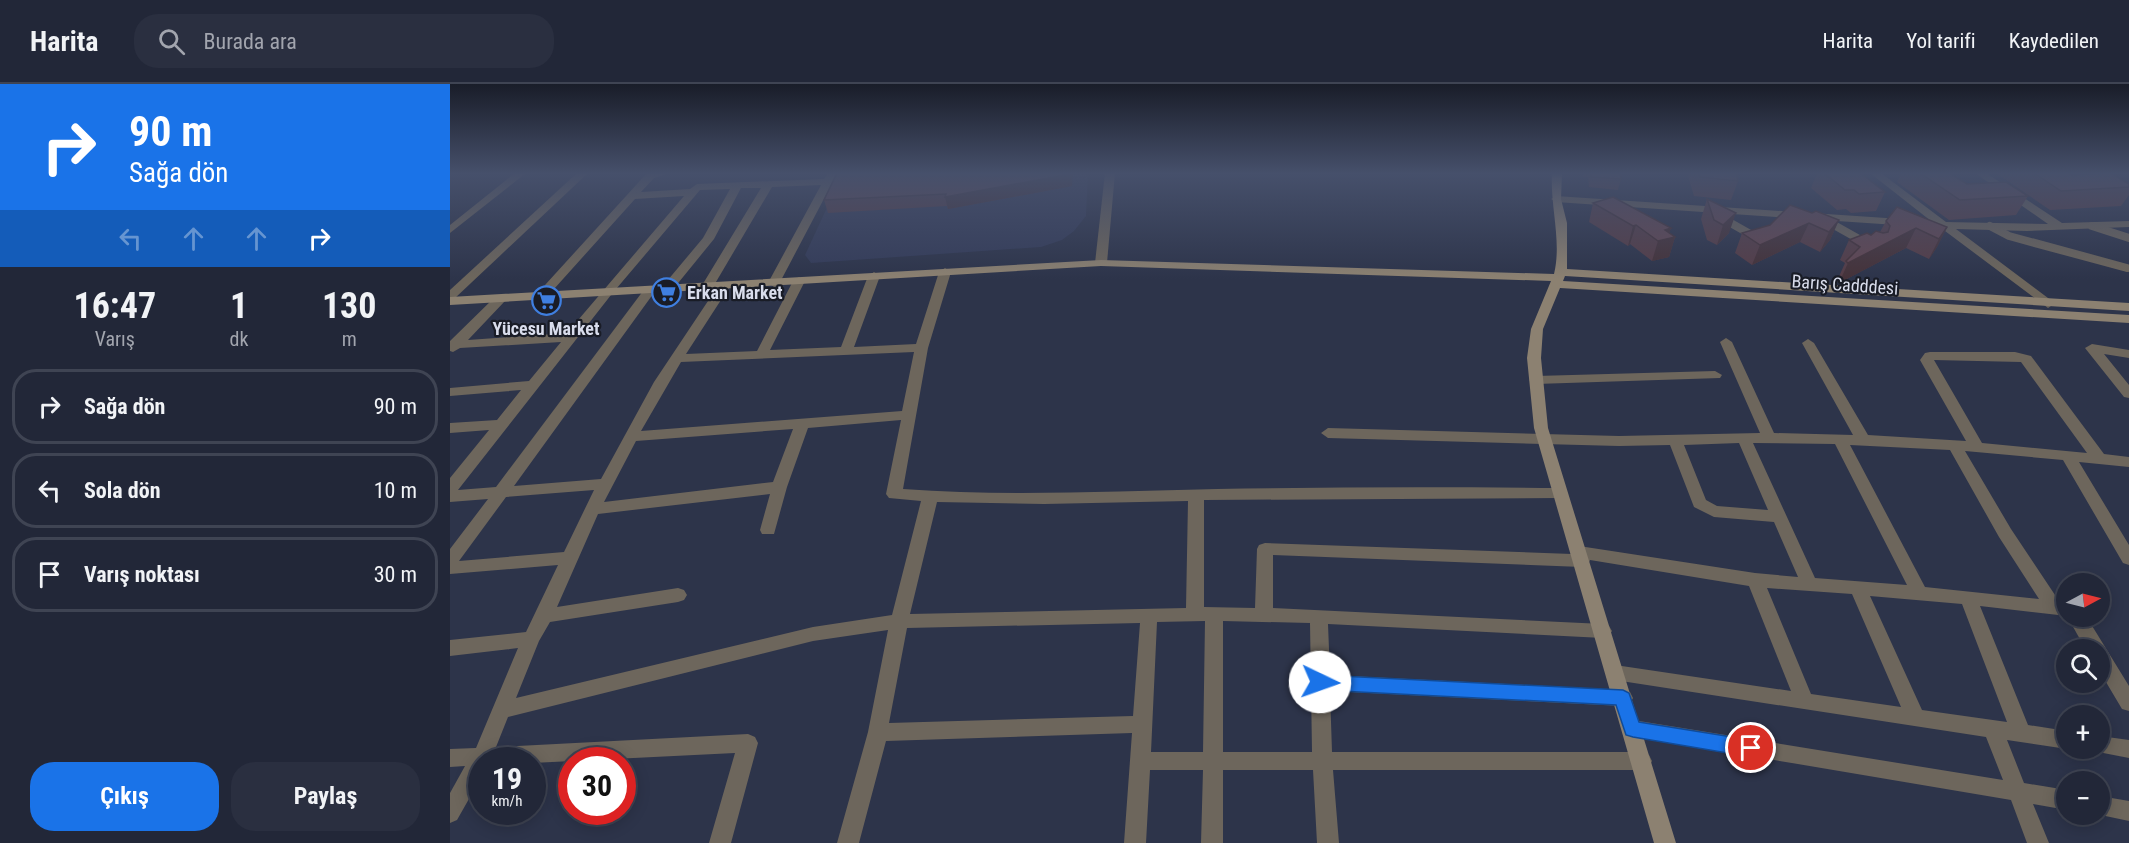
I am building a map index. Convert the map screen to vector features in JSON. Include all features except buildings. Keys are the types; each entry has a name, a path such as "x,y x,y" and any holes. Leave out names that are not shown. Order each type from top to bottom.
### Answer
{"main road":[{"path":"1558,208 1562,223 1559,278 1537,328 1534,358 1544,438 1633,729 1665,843"},
{"path":"450,301 1101,263 1559,278"},
{"name":"Barış Cadddesi","path":"1559,278 2129,308"},
{"name":"Barış Cadddesi","path":"1559,278 2129,319"}],"street":[{"path":"450,230 477,208"},
{"path":"450,296 545,208"},
{"path":"541,296 619,208"},
{"path":"450,489 607,292 678,208"},
{"path":"666,290 708,239 725,208"},
{"path":"486,747 531,639 544,616 568,558 592,509 630,437 677,357 755,208"},
{"path":"774,283 813,208"},
{"path":"1101,263 1106,208"},
{"path":"1694,208 1944,225 2060,227 2129,224"},
{"path":"1922,208 2048,304"},
{"path":"2032,208 2060,227"},
{"path":"945,272 921,348 894,494 930,498 1034,499 1358,491 1559,493"},
{"path":"846,351 874,276"},
{"path":"762,354 799,281"},
{"path":"450,561 650,290"},
{"path":"452,347 501,298"},
{"path":"452,347 571,337"},
{"path":"1726,342 1770,438"},
{"path":"1808,343 1863,440"},
{"path":"677,357 921,348"},
{"path":"2129,354 2092,348 2129,394"},
{"path":"1977,447 1927,360 1930,356 2015,356 2026,359 2100,458"},
{"path":"1536,380 1715,375"},
{"path":"450,392 532,386"},
{"path":"630,437 907,416"},
{"path":"450,428 502,424"},
{"path":"768,530 779,487 802,424"},
{"path":"1328,434 1619,441 1770,438 1863,440 1977,447 2129,462"},
{"path":"1744,439 1810,585"},
{"path":"1675,440 1697,498 1706,508 1778,517"},
{"path":"1840,440 1920,594"},
{"path":"1955,446 2005,533 2056,603"},
{"path":"2067,455 2129,560"},
{"path":"450,496 606,484"},
{"path":"592,509 779,487"},
{"path":"1196,495 1213,760 1212,843"},
{"path":"848,843 878,732 899,621 930,498"},
{"path":"1264,615 1265,549 1581,557 1755,580 2056,608"},
{"path":"450,568 568,558"},
{"path":"1755,580 1804,699"},
{"path":"1858,588 1915,716"},
{"path":"544,616 678,595"},
{"path":"1969,600 2021,733"},
{"path":"1135,843 1149,614"},
{"path":"501,710 802,636 899,621 1205,614 1319,616 1603,631"},
{"path":"1319,616 1322,760 1328,843"},
{"path":"450,648 531,639"},
{"path":"2110,672 2129,703"},
{"path":"1615,673 1804,699 2056,738"},
{"path":"1320,682 1623,698"},
{"path":"878,732 1141,724"},
{"path":"1992,728 2038,843"},
{"path":"1633,729 2056,798"},
{"path":"546,753 748,743 720,843"},
{"path":"2110,746 2129,749"},
{"path":"450,758 468,757"},
{"path":"1141,761 1642,761"},
{"path":"450,813 468,781"},
{"path":"2110,808 2129,811"}],"lane":[{"path":"1628,208 1632,213"},
{"path":"1714,210 1724,219 1760,239"},
{"path":"1822,218 1833,227 1874,247"},
{"path":"1990,226 2008,236 2127,268"},
{"path":"2092,226 2129,238"}],"shaded area":[{"path":"827,208 1086,208 1086,216 1074,231 1062,240 1041,247 811,263 805,255"}],"place":[{"name":"Erkan Market","path":"666,293"},
{"name":"Yücesu Market","path":"546,300"}],"route":[{"path":"1320,682 1623,698 1633,729 1751,748"}]}
